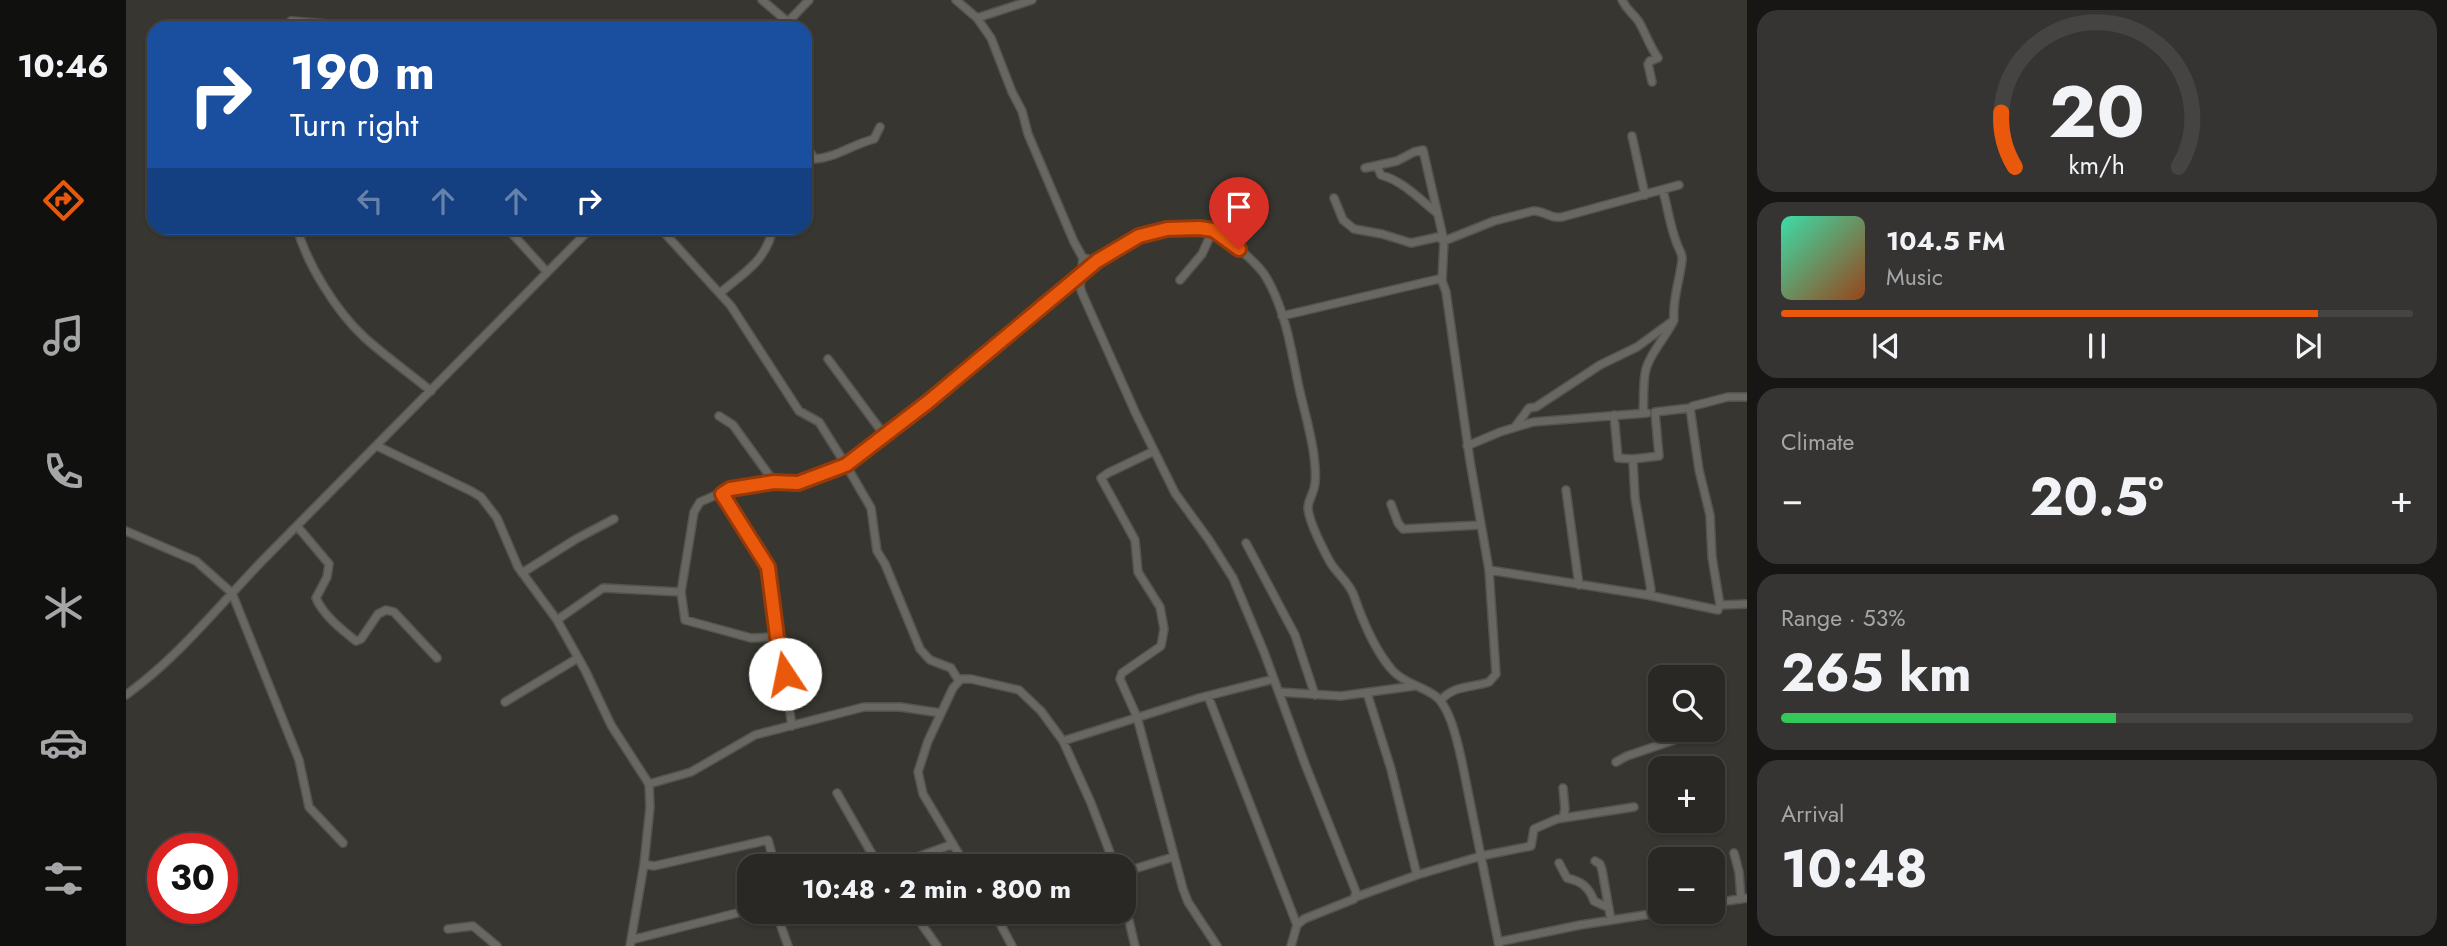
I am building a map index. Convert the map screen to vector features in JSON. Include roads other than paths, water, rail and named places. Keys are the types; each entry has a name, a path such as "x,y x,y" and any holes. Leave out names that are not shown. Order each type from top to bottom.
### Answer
{"street":[{"path":"762,0 781,21"},
{"path":"789,21 809,0"},
{"path":"956,0 977,18 991,38 1022,111 1028,134 1083,258 1080,287 1082,293 1154,451 1181,503 1233,578 1356,897"},
{"path":"977,18 1031,0"},
{"path":"1622,0 1627,12 1640,23 1641,30 1649,38 1651,48 1658,58 1648,64 1653,82"},
{"path":"812,155 814,159 828,159 859,143 874,139 880,127"},
{"path":"1632,136 1645,195"},
{"path":"1366,168 1397,161 1423,150 1444,241 1443,281 1489,570 1496,674 1489,682 1462,687 1448,693 1441,701"},
{"path":"1377,166 1381,175 1404,184 1411,194 1438,213"},
{"path":"1444,241 1494,221 1533,211 1539,210 1552,218 1679,185"},
{"path":"1643,413 1645,373 1674,320 1672,305 1683,257 1667,214 1663,191"},
{"path":"1334,198 1343,220 1354,229 1411,243 1438,237 1444,241"},
{"path":"777,637 751,638 685,620 681,592 694,512 700,502 730,489 774,482 798,483 846,465 1097,261 1122,245 1153,231 1184,227 1213,230 1250,258 1265,275 1282,316 1313,453 1315,486 1308,507 1330,562 1354,596 1369,634 1393,672 1441,701 1455,734 1498,944 1648,914"},
{"path":"1180,280 1202,254 1213,230"},
{"path":"299,235 303,247 334,301 362,335 431,391"},
{"path":"513,235 547,272"},
{"path":"126,695 179,650 297,526 584,235"},
{"path":"666,235 720,293 799,411 819,422 871,508 877,551 885,564 920,649 930,660 951,668 959,681"},
{"path":"720,293 763,256 771,235"},
{"path":"1083,258 1097,261"},
{"path":"1282,316 1439,279 1443,281"},
{"path":"1515,427 1529,408 1536,407 1600,365 1637,347 1674,320"},
{"path":"828,359 885,436"},
{"path":"1468,446 1533,422 1690,408 1728,397 1747,397"},
{"path":"1489,570 1647,595 1707,610 1718,610 1720,605 1712,557 1710,516 1699,470 1690,408"},
{"path":"1614,415 1618,458 1633,459 1659,456 1655,412"},
{"path":"719,416 733,425 774,482"},
{"path":"377,446 481,497 497,518 522,573 557,620 611,724 649,785 650,807 644,864 631,943 737,913"},
{"path":"1154,451 1101,478 1135,540 1139,572 1160,607 1163,622 1164,636 1161,646 1120,675 1121,683 1137,717 1173,857 1188,902 1217,946"},
{"path":"1633,459 1635,498 1651,590 1647,595"},
{"path":"1566,490 1578,585"},
{"path":"722,494 768,567 792,726"},
{"path":"1391,503 1398,523 1403,528 1481,525"},
{"path":"522,573 614,519"},
{"path":"297,526 329,564 327,577 316,598 322,610 344,632 356,640 361,639 378,614 386,610 394,612 437,658"},
{"path":"126,531 196,561 232,593 299,760 309,807 343,843"},
{"path":"1246,543 1295,635 1315,695"},
{"path":"557,620 603,588 681,592"},
{"path":"1720,605 1747,604"},
{"path":"505,702 578,658"},
{"path":"959,854 923,794 918,780 919,765 941,713 953,688 965,678 1019,691 1041,711 1063,741 1110,854"},
{"path":"1063,741 1208,696 1274,679"},
{"path":"1279,692 1341,696 1415,685"},
{"path":"1367,693 1391,769 1417,875"},
{"path":"1208,696 1297,925 1291,946"},
{"path":"649,785 691,772 755,736 864,707 880,706 941,713"},
{"path":"1616,762 1627,755 1668,742"},
{"path":"1563,788 1563,818"},
{"path":"837,793 873,854"},
{"path":"1297,925 1317,912 1417,875 1481,856 1531,846 1534,829 1542,824 1634,807"},
{"path":"644,864 654,866 768,840 772,854"},
{"path":"926,854 953,844"},
{"path":"1725,901 1744,898 1734,853"},
{"path":"1136,868 1173,857"},
{"path":"1595,861 1600,864 1602,870 1611,920"},
{"path":"1559,863 1567,878 1579,880 1591,892 1594,901 1609,908"},
{"path":"780,924 788,946"},
{"path":"921,924 937,946"},
{"path":"1000,924 1012,946"},
{"path":"1130,924 1135,946"},
{"path":"449,929 473,926 497,946"}]}
